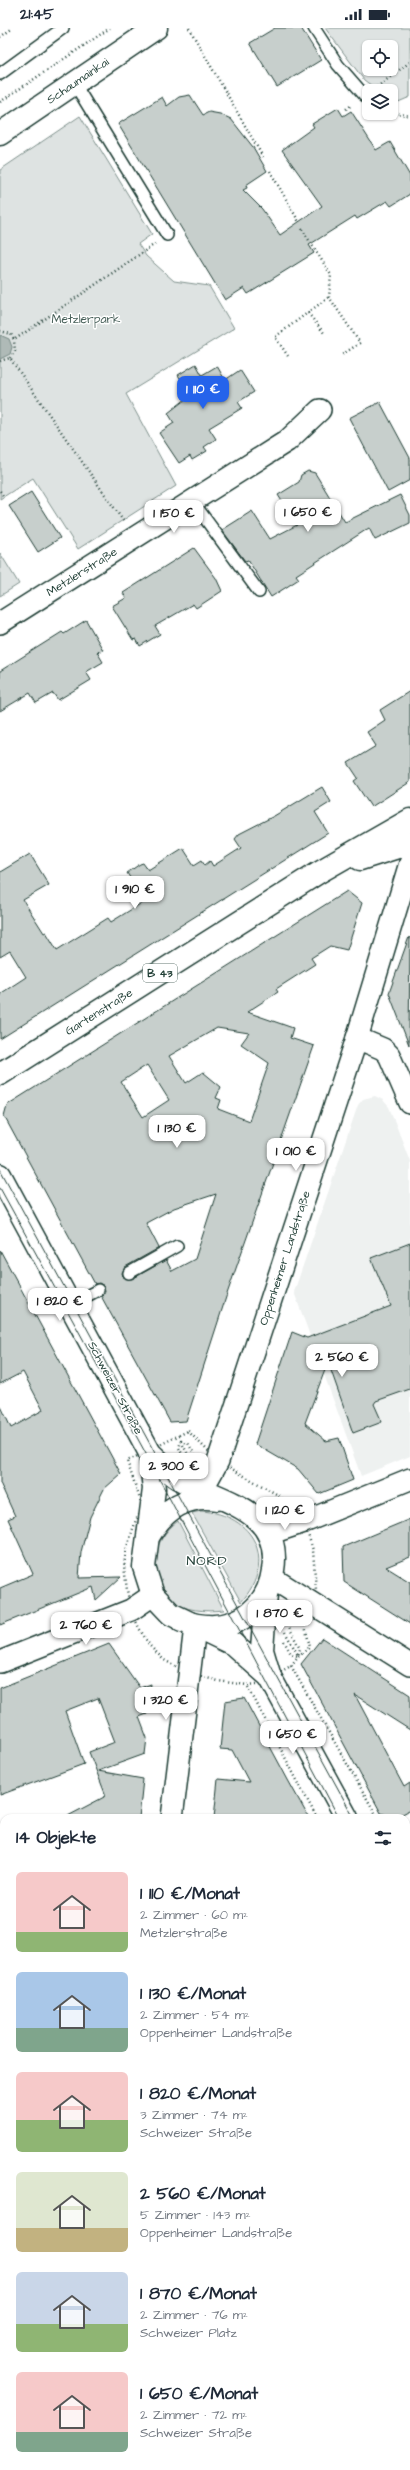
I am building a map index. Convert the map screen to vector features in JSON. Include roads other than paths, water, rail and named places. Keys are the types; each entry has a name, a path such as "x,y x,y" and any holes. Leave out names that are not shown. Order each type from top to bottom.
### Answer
{"street":[{"name":"Schaumainkai","path":"0,134 156,28"},
{"name":"Metzlerstraße","path":"0,622 136,538 287,441 320,410"},
{"name":"Gartenstraße","path":"0,1074 319,872 410,820"},
{"name":"Gartenstraße","path":"319,872 410,843"},
{"name":"Oppenheimer Landstraße","path":"202,1490 218,1461 357,1038 410,863"},
{"path":"357,1038 383,1049 389,1055 410,1103"},
{"name":"Schweizer Straße","path":"0,1175 150,1452"},
{"path":"150,1452 176,1477 247,1509 262,1524 268,1534 274,1556 262,1650 270,1677 345,1814"},
{"path":"150,1452 154,1489 144,1567 153,1595 161,1606 188,1624 233,1644 270,1677"},
{"path":"268,1534 304,1522 410,1479"},
{"path":"149,1537 164,1515 182,1502 200,1497 228,1501"},
{"path":"269,1586 311,1604 410,1665"},
{"path":"188,1624 208,1627 234,1622 251,1612 269,1586"},
{"path":"0,1662 131,1610 153,1595"},
{"path":"172,1814 189,1673 188,1624"}],"lane":[{"path":"0,74 64,28"},
{"path":"314,28 338,65 362,88"},
{"path":"74,83 167,235"},
{"path":"193,502 259,592"},
{"path":"129,1273 177,1246"},
{"path":"70,1305 98,1290"}],"tram line":[{"path":"0,1169 352,1814"},
{"path":"0,1188 145,1452 337,1814"}],"district":[{"name":"NORD","path":"207,1561"}],"park label":[{"name":"Metzlerpark","path":"86,319"}]}
